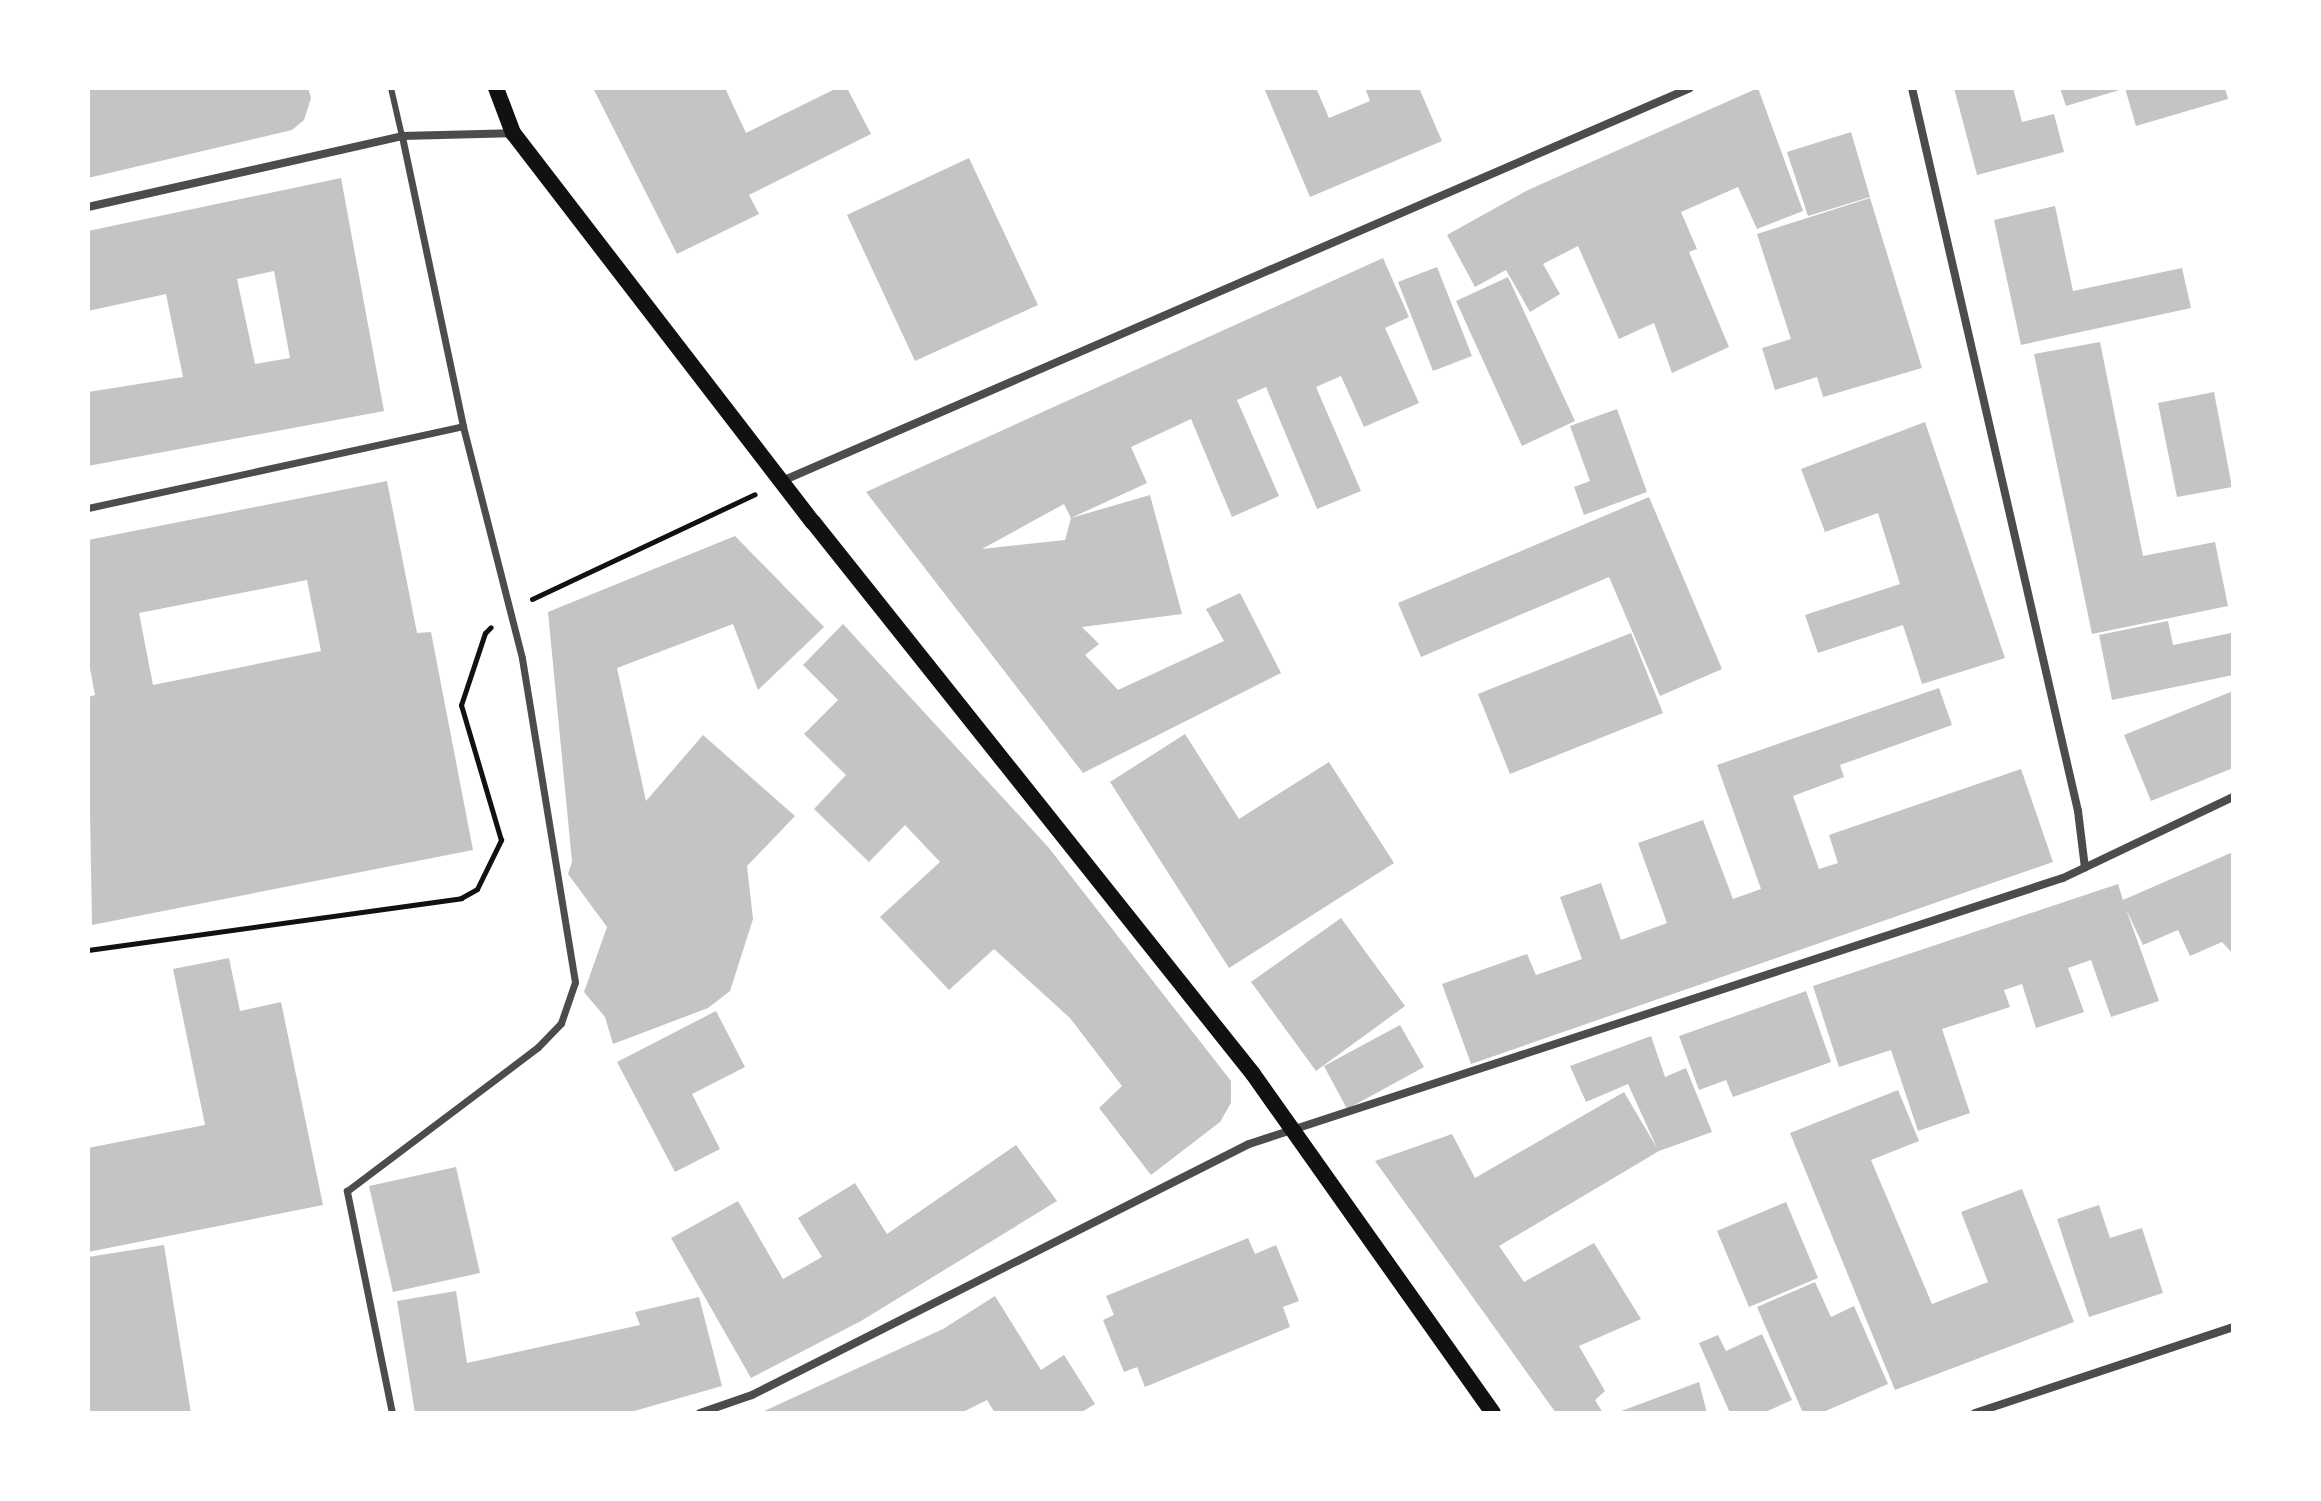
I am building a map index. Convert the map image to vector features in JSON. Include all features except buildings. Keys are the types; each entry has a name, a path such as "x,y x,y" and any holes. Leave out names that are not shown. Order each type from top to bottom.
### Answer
{"main road":[{"path":"496,88 513,133 781,482 1253,1074 1493,1413"}],"street":[{"path":"781,482 1690,88"},
{"path":"1912,88 2078,811 2085,868"},
{"path":"88,207 402,136 513,133"},
{"path":"392,1413 347,1191 538,1047 561,1023 575,982 522,658 463,426 402,136"},
{"path":"88,508 463,426"},
{"path":"700,1413 752,1395 1249,1144 2085,868 2233,797"},
{"path":"1975,1413 2233,1327"}],"lane":[{"path":"391,88 402,136"}],"path":[{"path":"88,950 461,898 477,889 501,840 461,705 485,633 510,610 781,482"}]}
